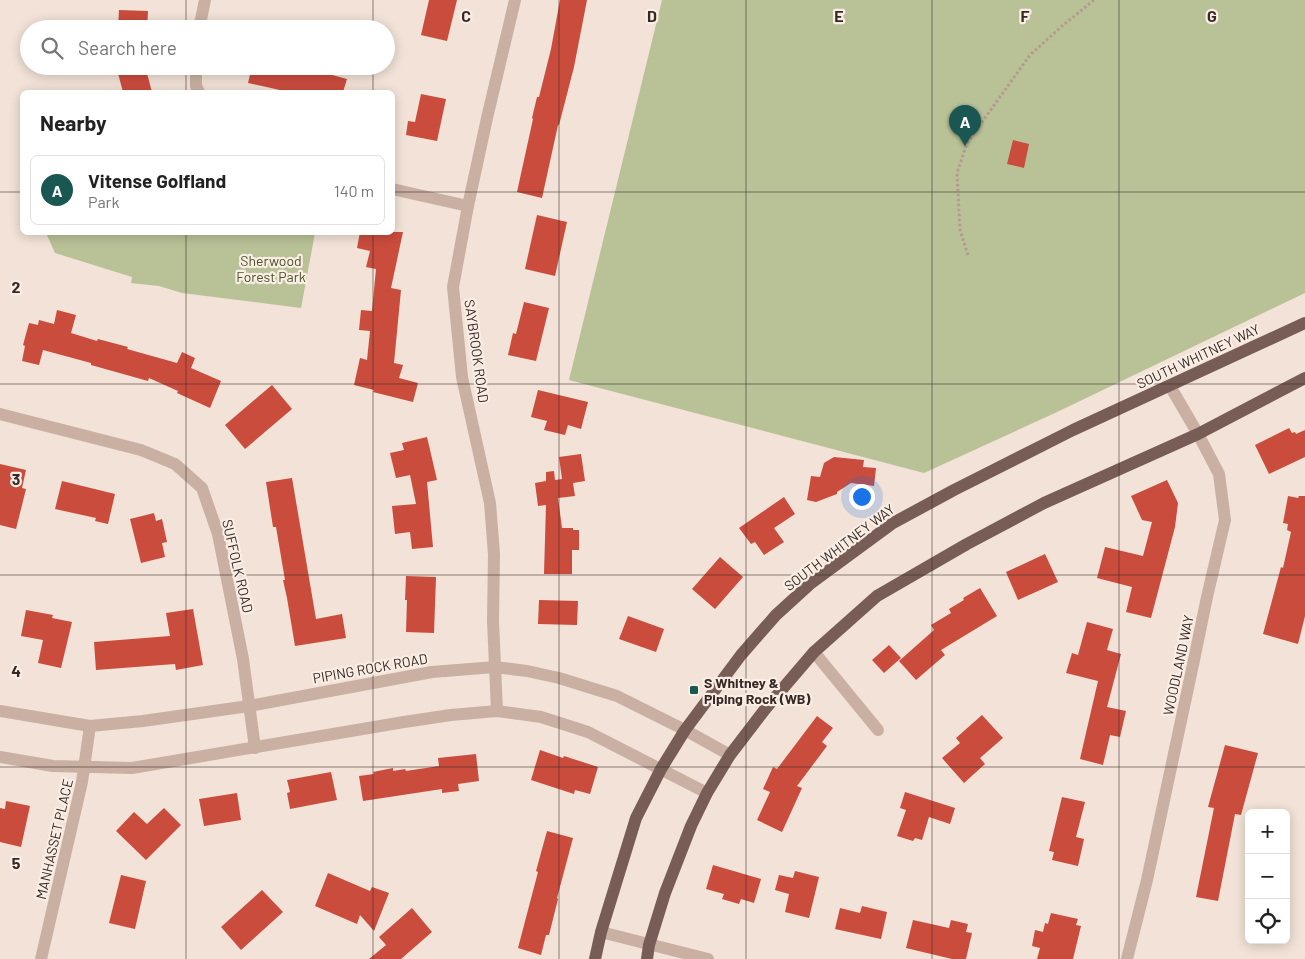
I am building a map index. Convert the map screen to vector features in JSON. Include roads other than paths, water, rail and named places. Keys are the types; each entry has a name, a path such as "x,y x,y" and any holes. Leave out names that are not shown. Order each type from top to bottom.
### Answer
{"main road":[{"name":"SOUTH WHITNEY WAY","path":"595,959 601,932 636,818 661,769 685,730 741,655 776,615 810,584 893,523 954,490 1073,430 1305,322"},
{"path":"646,959 665,893 691,826 707,793 730,756 766,708 814,652 877,596 967,544 1044,503 1198,434 1305,378"}],"street":[{"path":"201,20 205,0"},
{"name":"SAYBROOK ROAD","path":"497,711 493,621 494,554 490,503 462,377 453,287 468,206 515,0"},
{"path":"196,75 198,90"},
{"path":"395,190 468,206"},
{"name":"WOODLAND WAY","path":"1127,959 1147,880 1224,520 1219,474 1170,386"},
{"name":"SUFFOLK ROAD","path":"0,414 141,450 175,464 202,488 218,534 243,658 255,748"},
{"path":"814,652 878,730"},
{"name":"PIPING ROCK ROAD","path":"0,711 90,726 143,721 249,706 432,672 495,667 559,678 617,696 685,730 730,756"},
{"path":"0,757 53,766 132,768 404,722 497,711 541,717 588,732 707,793"},
{"name":"MANHASSET PLACE","path":"41,959 82,782 90,726"},
{"path":"601,932 708,959"}],"place":[{"name":"Vitense Golfland","path":"965,146"},
{"name":"S Whitney & Piping Rock (WB)","path":"694,690"}],"park label":[{"name":"Sherwood Forest Park","path":"271,268"}]}
